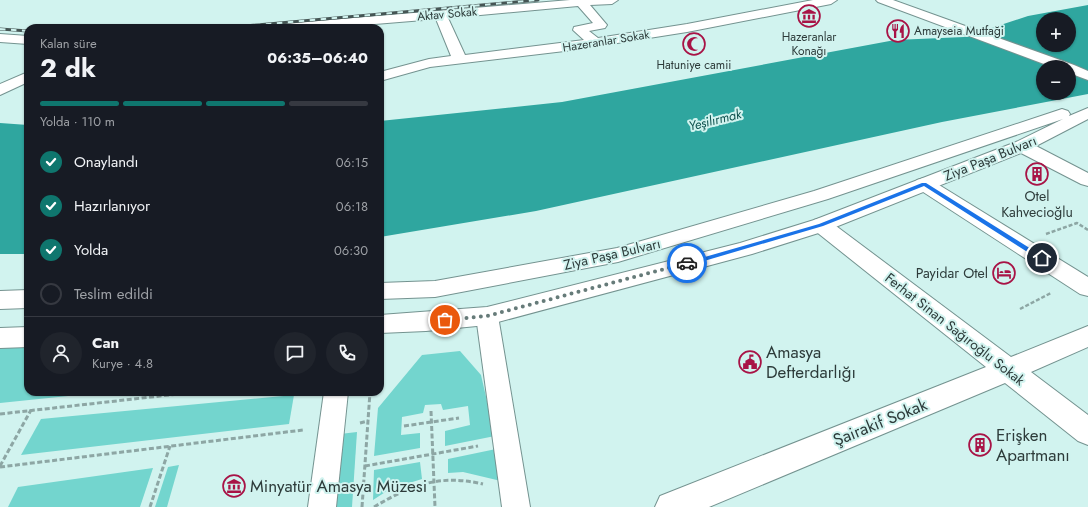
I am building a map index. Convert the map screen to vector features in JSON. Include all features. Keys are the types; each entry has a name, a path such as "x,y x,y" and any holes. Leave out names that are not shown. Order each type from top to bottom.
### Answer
{"street":[{"name":"Aktav Sokak","path":"326,24 612,0"},
{"name":"Hazeranlar Sokak","path":"384,76 429,63 595,42 686,28 831,0"},
{"path":"882,0 960,27 1047,60"},
{"path":"581,2 601,25 579,30 595,42"},
{"path":"901,6 919,2"},
{"path":"440,14 460,60"},
{"path":"0,38 24,41"},
{"path":"1076,71 1088,76"},
{"path":"0,90 24,78"},
{"name":"Ziya Paşa Bulvarı","path":"384,291 435,289 618,255 822,195 1088,106"},
{"name":"Ziya Paşa Bulvarı","path":"384,324 426,322 487,316 744,249 821,225 1030,142 1088,113"},
{"path":"1030,142 1088,164"},
{"path":"1030,142 1088,180"},
{"path":"924,184 1082,284"},
{"name":"Ferhat Sinan Sağıroğlu Sokak","path":"821,225 1088,432"},
{"path":"0,300 24,299"},
{"path":"487,316 515,500"},
{"name":"Şairakif Sokak","path":"671,507 1088,336"},
{"path":"0,338 24,337"},
{"path":"322,507 336,396"}],"path":[{"path":"1019,244 1077,223 1088,230"},
{"path":"1020,309 1082,284"},
{"path":"0,414 159,396"},
{"path":"362,507 370,396"},
{"path":"0,466 31,410"},
{"path":"431,411 435,507"},
{"path":"404,426 459,418"},
{"path":"0,466 332,427 368,421"},
{"path":"365,466 506,440"},
{"path":"150,507 170,446"},
{"path":"374,507 399,492 434,480 466,479 515,500"}],"shaded area":[{"path":"24,346 24,396 68,396 0,403 0,347"},
{"path":"460,351 481,375 495,436 445,446 445,431 470,425 468,406 443,410 441,404 425,405 423,413 402,417 401,435 420,433 420,448 374,456 378,408 422,355"},
{"path":"294,396 289,424 21,455 41,419"},
{"path":"357,432 352,507 331,507 340,434"},
{"path":"496,449 501,481 463,472 448,473 448,459"},
{"path":"420,462 422,479 390,489 373,500 374,470"},
{"path":"179,465 167,507 155,507 168,467"},
{"path":"153,468 140,507 8,507 18,487"}],"water":[{"name":"Yeşilırmak","path":"1088,5 1088,94 1076,96 1076,60 1036,60 1036,100 1057,100 942,122 536,211 384,236 384,121 562,102 895,40 964,37 1036,15 1036,52 1076,52 1076,12 1050,12"},
{"path":"0,123 24,125 24,254 0,254"}],"railway":[{"path":"268,24 538,0"},
{"path":"0,29 24,31"}],"way so far":[{"path":"445,320 487,316 687,263"}],"place":[{"name":"Hazeranlar Konağı","path":"809,16"},
{"name":"Amayseia Mutfaği","path":"898,31"},
{"name":"Hatuniye camii","path":"694,44"},
{"name":"Otel Kahvecioğlu","path":"1037,174"},
{"name":"Payidar Otel","path":"1004,273"},
{"name":"Amasya Defterdarlığı","path":"750,362"},
{"name":"Erişken Apartmanı","path":"980,445"},
{"name":"Minyatür Amasya Müzesi","path":"234,486"}],"route":[{"path":"687,263 744,249 821,225 924,184 1042,258"}]}
